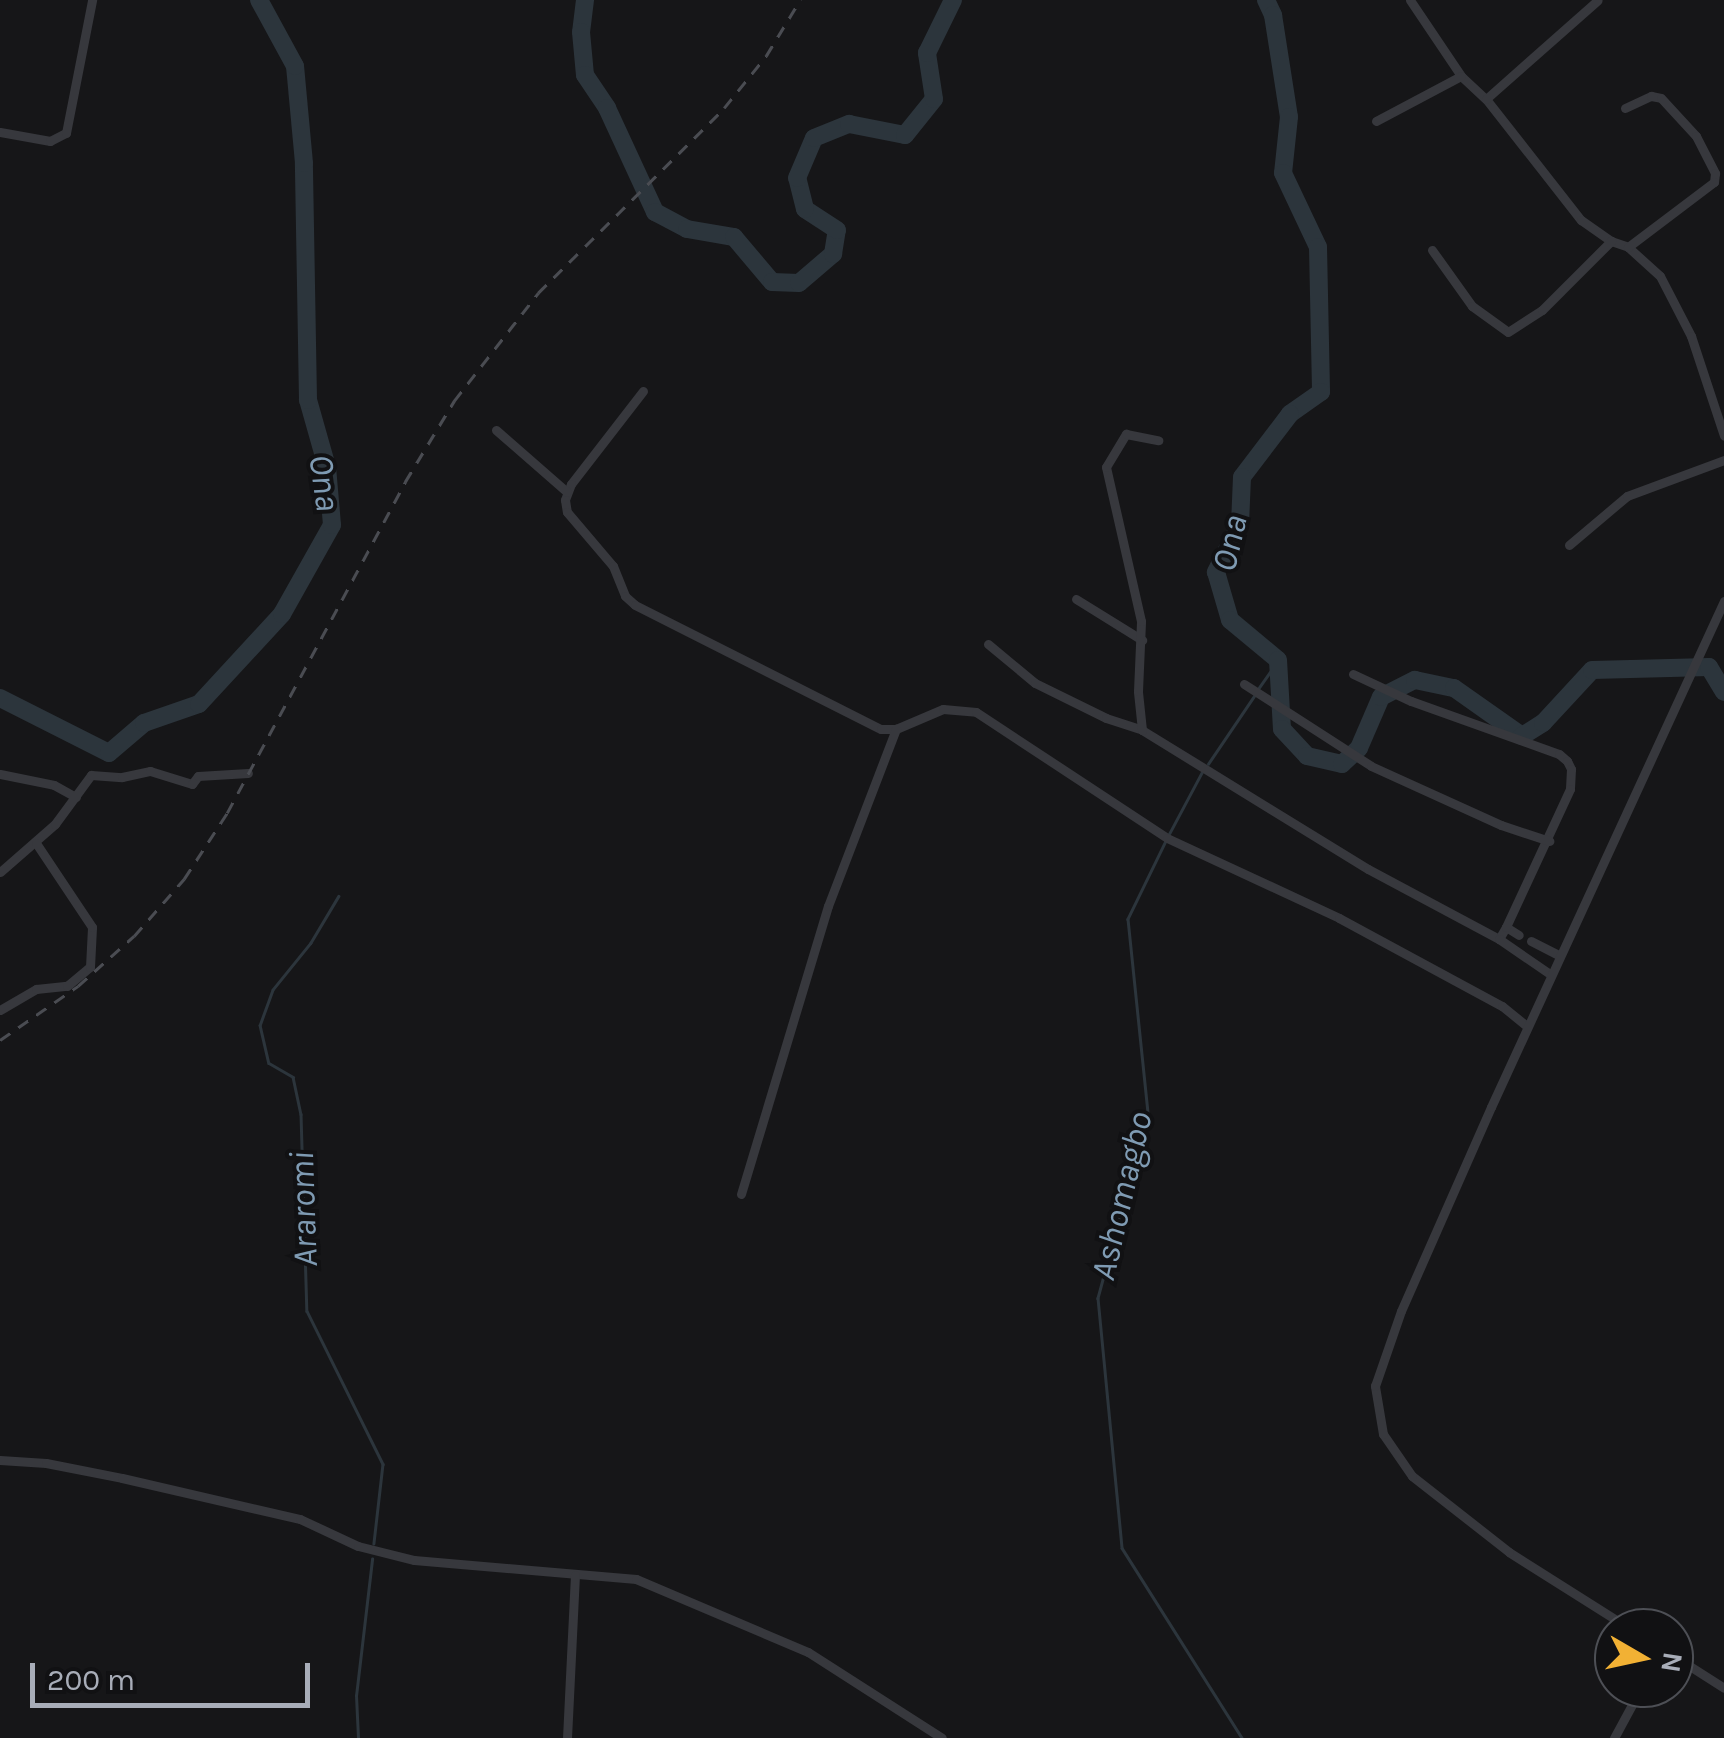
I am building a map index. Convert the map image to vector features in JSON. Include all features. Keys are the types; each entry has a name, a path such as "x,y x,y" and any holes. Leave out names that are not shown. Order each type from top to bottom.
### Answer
{"street":[{"path":"0,132 50,141 66,133 92,0"},
{"path":"1410,0 1460,76 1486,99 1581,220 1611,242 1628,247 1660,276 1680,310 1724,436"},
{"path":"1486,99 1585,5 1598,0"},
{"path":"1376,121 1460,76"},
{"path":"1625,108 1651,96 1661,98 1696,136 1715,173 1714,182 1628,247"},
{"path":"1432,250 1472,306 1508,332 1542,310 1611,242"},
{"path":"643,392 567,492 567,512 613,566 624,596 634,605 866,722 896,729 943,708 976,712 1167,838 1362,931 1502,1006 1526,1026"},
{"path":"496,430 567,492"},
{"path":"1142,730 1138,691 1142,640 1106,467 1126,434 1158,440"},
{"path":"1568,545 1628,496 1724,460"},
{"path":"1076,600 1142,640"},
{"path":"1598,1608 1510,1552 1402,1466 1378,1420 1376,1386 1390,1340 1526,1026 1724,601"},
{"path":"988,644 1035,683 1106,718 1142,730 1368,870 1498,939 1550,974"},
{"path":"1353,674 1411,702 1559,754 1572,769 1573,779 1549,841 1498,939"},
{"path":"1244,684 1371,766 1501,825 1549,841"},
{"path":"741,1194 828,906 896,729"},
{"path":"0,872 36,843 91,775 101,778 150,771 192,784 198,776 248,773"},
{"path":"0,774 54,785 76,797"},
{"path":"0,1010 36,990 67,986 90,967 92,927 36,843"},
{"path":"1506,927 1519,935"},
{"path":"1532,941 1558,955"},
{"path":"0,1460 46,1463 300,1518 382,1554 636,1579 793,1645 942,1738"},
{"path":"566,1738 574,1575"},
{"path":"1694,1669 1724,1688"},
{"path":"1614,1738 1630,1708"}],"waterway":[{"name":"Ona","path":"0,698 109,753 144,723 199,704 282,614 332,525 327,467 308,400 304,163 295,66 259,0"},
{"name":"Ona","path":"585,0 581,32 585,75 607,108 655,212 687,229 734,237 772,282 799,283 833,254 837,230 805,209 797,178 814,138 849,124 905,135 934,99 927,53 953,0"},
{"name":"Ona","path":"1266,0 1273,15 1289,117 1283,173 1318,247 1321,392 1290,414 1242,477 1240,524 1216,572 1230,620 1278,660 1282,729 1307,756 1342,764 1359,748 1381,697 1415,680 1454,688 1522,736 1543,723 1592,670 1709,667 1724,692"},
{"name":"Ashomagbo","path":"1258,689 1278,660"},
{"name":"Ashomagbo","path":"1208,764 1254,696"},
{"name":"Ashomagbo","path":"1169,834 1203,770"},
{"name":"Ashomagbo","path":"1166,841 1128,919 1148,1114 1098,1298 1122,1548 1242,1738"},
{"name":"Araromi","path":"339,896 311,943 273,990 260,1025 269,1063 293,1077 301,1114 307,1311 383,1464 374,1543"},
{"name":"Araromi","path":"358,1738 356,1696 372,1559"}],"railway":[{"path":"0,1040 78,986 134,936 184,879 227,813 405,482 454,401 538,293 724,108 766,56 800,0"}]}
